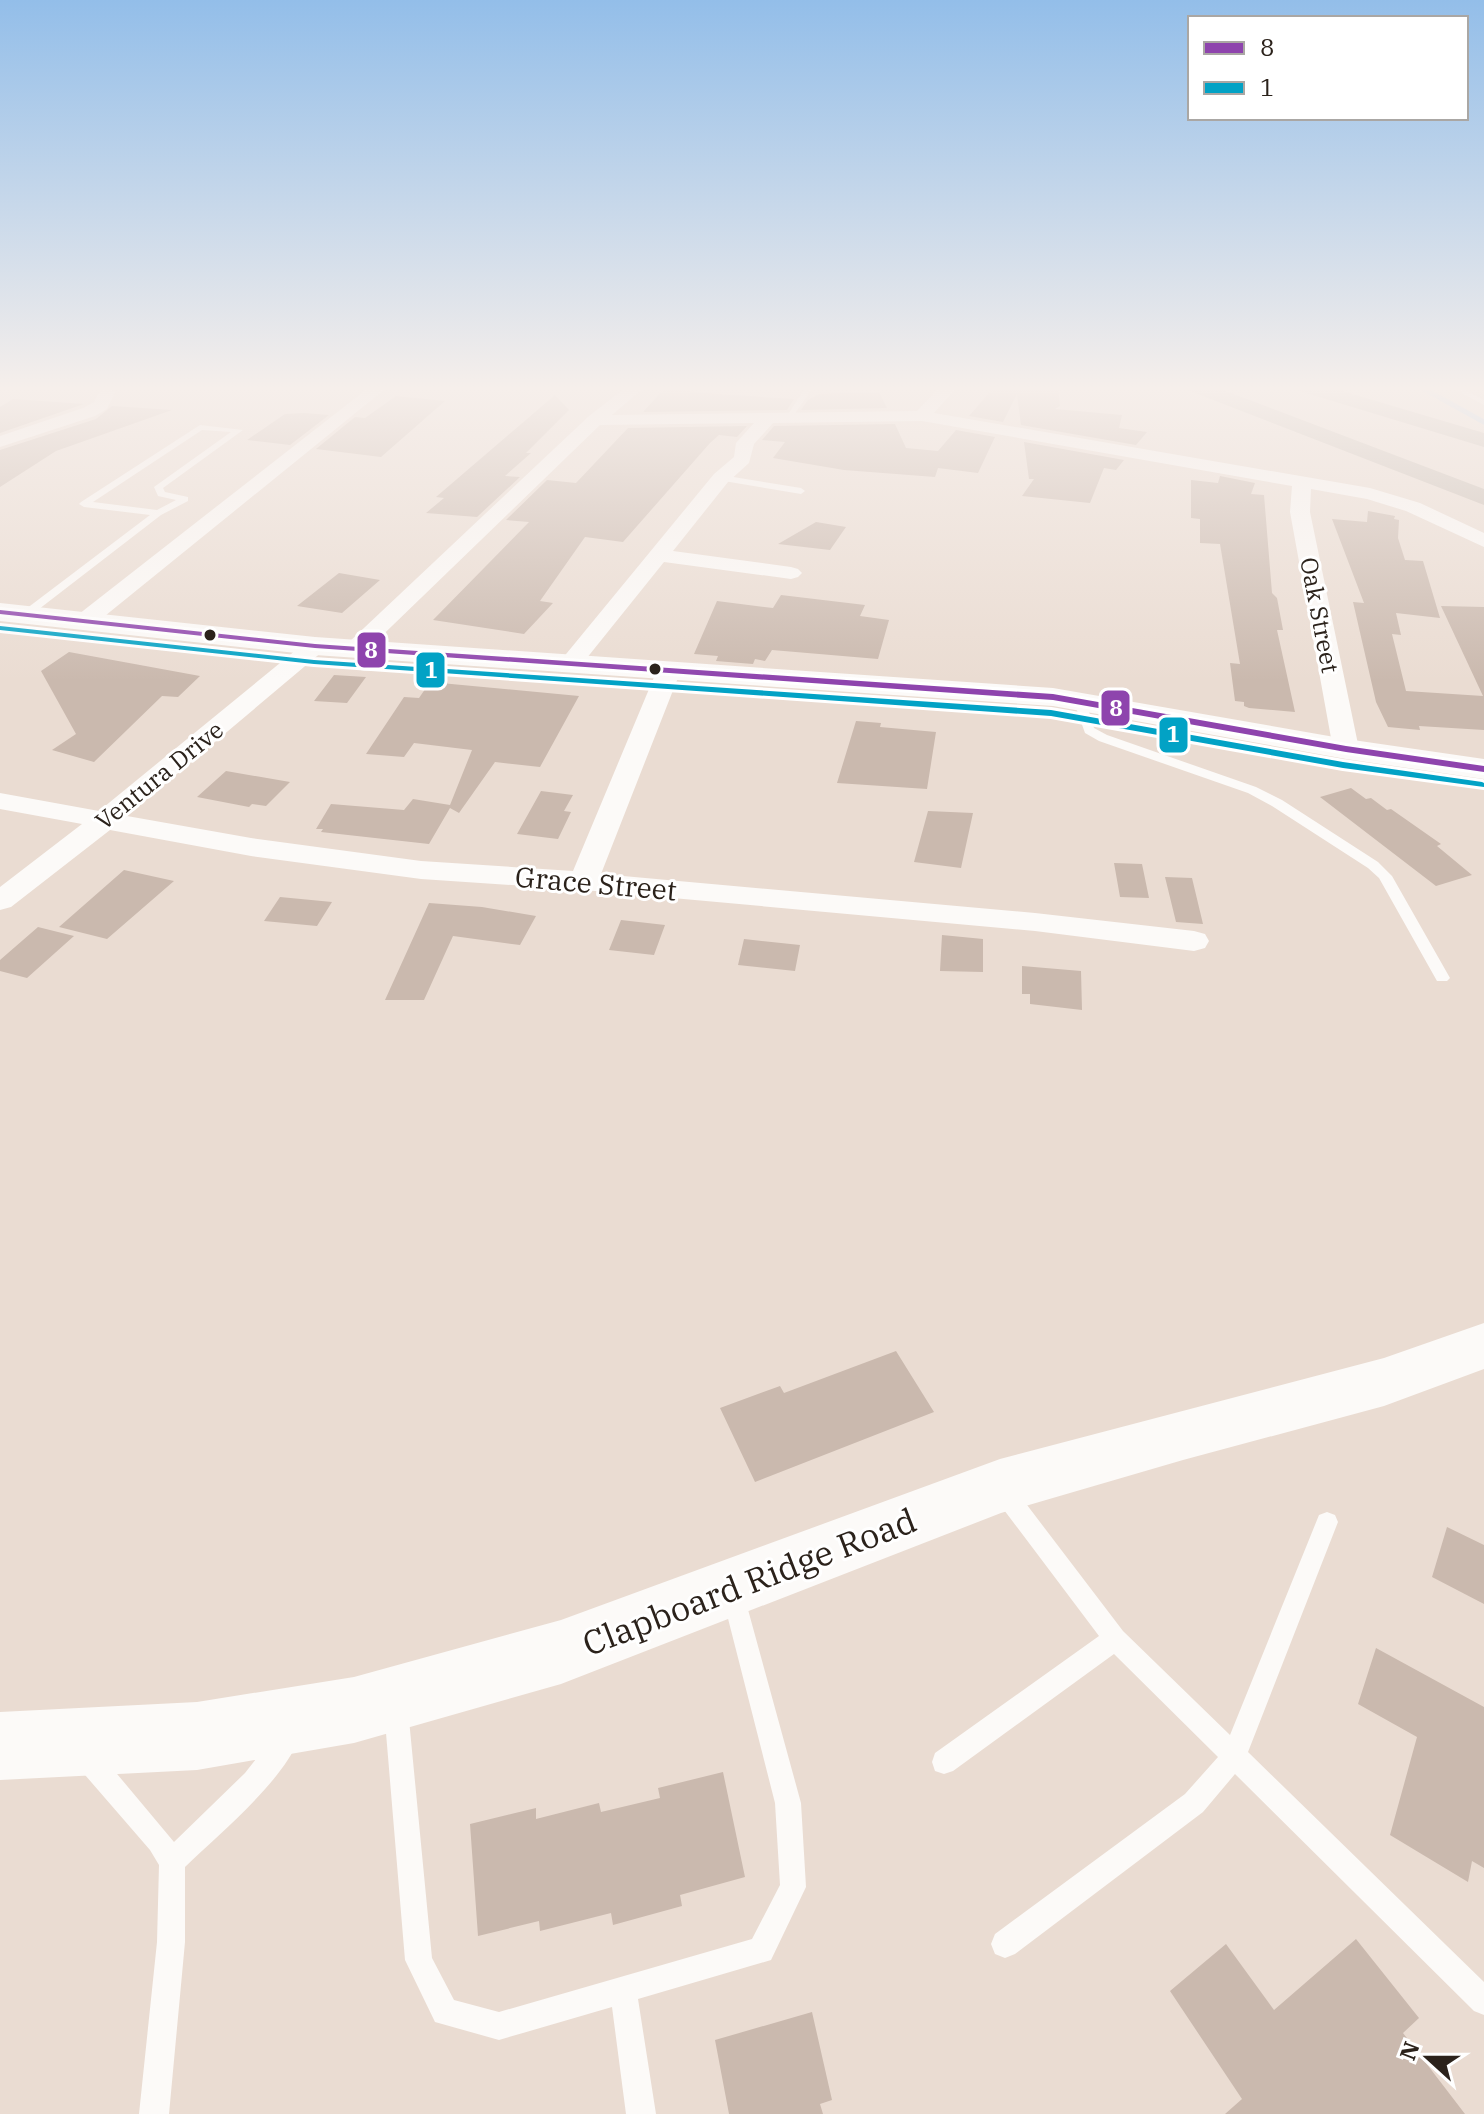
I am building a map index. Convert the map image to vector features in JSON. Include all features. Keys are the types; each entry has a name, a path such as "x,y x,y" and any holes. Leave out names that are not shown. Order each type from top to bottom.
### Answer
{"highway":[{"path":"1447,484 1484,498"}],"street":[{"path":"87,619 258,484"},
{"path":"355,649 528,484"},
{"path":"570,664 716,484"},
{"name":"Oak Street","path":"1302,484 1300,512 1346,749"},
{"path":"1316,484 1370,494 1413,507 1484,541"},
{"path":"658,555 791,573"},
{"path":"13,613 315,646 1053,697 1346,749 1484,769"},
{"name":"Ventura Drive","path":"0,901 104,821 315,646"},
{"path":"584,881 669,670"},
{"name":"Grace Street","path":"0,801 251,847 421,870 584,881 1035,922 1194,941"},
{"name":"Clapboard Ridge Road","path":"0,1747 197,1736 354,1710 561,1652 1000,1486 1384,1382 1484,1346"}],"lane":[{"path":"115,484 84,504 158,513"},
{"path":"13,613 158,513 185,499 161,494 158,487 163,484"},
{"path":"756,484 801,491"},
{"path":"1080,702 1089,730 1103,738 1252,790 1373,865 1385,876 1442,978"},
{"path":"1000,1486 1115,1639 1484,2001"},
{"path":"1005,1944 1194,1803 1233,1758 1327,1522"},
{"path":"395,1698 419,1960 445,2012 499,2026 761,1950 793,1887 788,1803 731,1586"},
{"path":"944,1762 1115,1639"},
{"path":"172,1862 254,1782 302,1719"},
{"path":"74,1742 159,1841 172,1862 171,1942 154,2114"},
{"path":"623,1990 641,2114"}],"building":[{"path":"452,484 513,484 477,517 426,513 444,498 436,497"},
{"path":"543,484 674,484 623,542 585,537 540,601 553,603 524,634 433,620 529,522 506,520"},
{"path":"1031,484 1098,484 1090,503 1022,496"},
{"path":"1191,484 1255,484 1251,494 1264,495 1272,593 1277,598 1283,630 1277,630 1295,712 1249,708 1244,706 1244,702 1235,701 1230,663 1240,664 1220,544 1200,543 1200,519 1191,518"},
{"path":"1368,511 1395,516 1394,519 1399,520 1398,538 1405,560 1423,561 1440,618 1396,613 1401,635 1392,634 1406,691 1483,696 1441,606 1484,607 1484,730 1388,727 1376,702 1353,602 1364,603 1332,519 1367,522"},
{"path":"816,522 846,527 830,550 778,544"},
{"path":"339,573 380,580 342,613 297,606"},
{"path":"781,595 865,605 860,616 889,620 878,659 772,650 765,661 755,659 753,664 716,661 718,656 694,654 717,601 773,608"},
{"path":"69,652 200,676 178,697 162,696 94,762 52,750 76,734 41,671"},
{"path":"334,675 366,677 347,703 314,701"},
{"path":"430,682 579,696 540,767 495,762 459,813 450,808 429,844 316,829 331,804 404,810 413,799 450,805 472,750 414,743 404,757 366,754 404,697 419,698"},
{"path":"856,721 881,723 880,727 936,732 927,789 837,783"},
{"path":"226,771 290,782 266,806 252,804 249,807 197,797"},
{"path":"1351,788 1366,799 1371,798 1387,810 1391,809 1441,844 1437,846 1472,875 1436,886 1320,797"},
{"path":"541,791 573,795 564,811 571,812 558,839 517,834"},
{"path":"928,811 973,813 961,868 914,862"},
{"path":"1114,863 1142,864 1149,898 1120,897"},
{"path":"124,870 174,881 107,939 59,927"},
{"path":"1165,877 1192,878 1203,924 1176,922"},
{"path":"280,897 332,902 317,926 264,921"},
{"path":"429,903 482,907 536,916 520,945 453,936 424,1000 385,1000"},
{"path":"621,920 665,925 654,955 609,950"},
{"path":"38,927 74,936 27,978 0,971 0,960"},
{"path":"942,935 983,939 983,972 940,971"},
{"path":"744,939 800,945 795,971 738,965"},
{"path":"1022,966 1081,971 1082,1010 1030,1004 1030,994 1022,994"},
{"path":"896,1351 934,1412 755,1482 720,1408 780,1386 784,1393"},
{"path":"1447,1527 1484,1545 1484,1604 1432,1577"},
{"path":"1376,1648 1484,1707 1484,1868 1472,1861 1468,1882 1390,1835 1417,1737 1358,1704"},
{"path":"723,1772 745,1877 680,1895 682,1906 613,1925 611,1913 540,1931 539,1921 478,1936 470,1824 536,1808 536,1819 599,1803 601,1812 660,1798 658,1788"},
{"path":"1356,1939 1419,2018 1403,2033 1465,2114 1225,2114 1242,2099 1170,1991 1226,1944 1274,2010"},
{"path":"812,2012 832,2100 820,2104 823,2114 729,2114 715,2040"}],"transit line":[{"name":"8","path":"0,612 315,646 1053,697 1346,749 1484,769"},
{"name":"1","path":"0,628 314,662 1051,713 1343,765 1482,785"}]}
